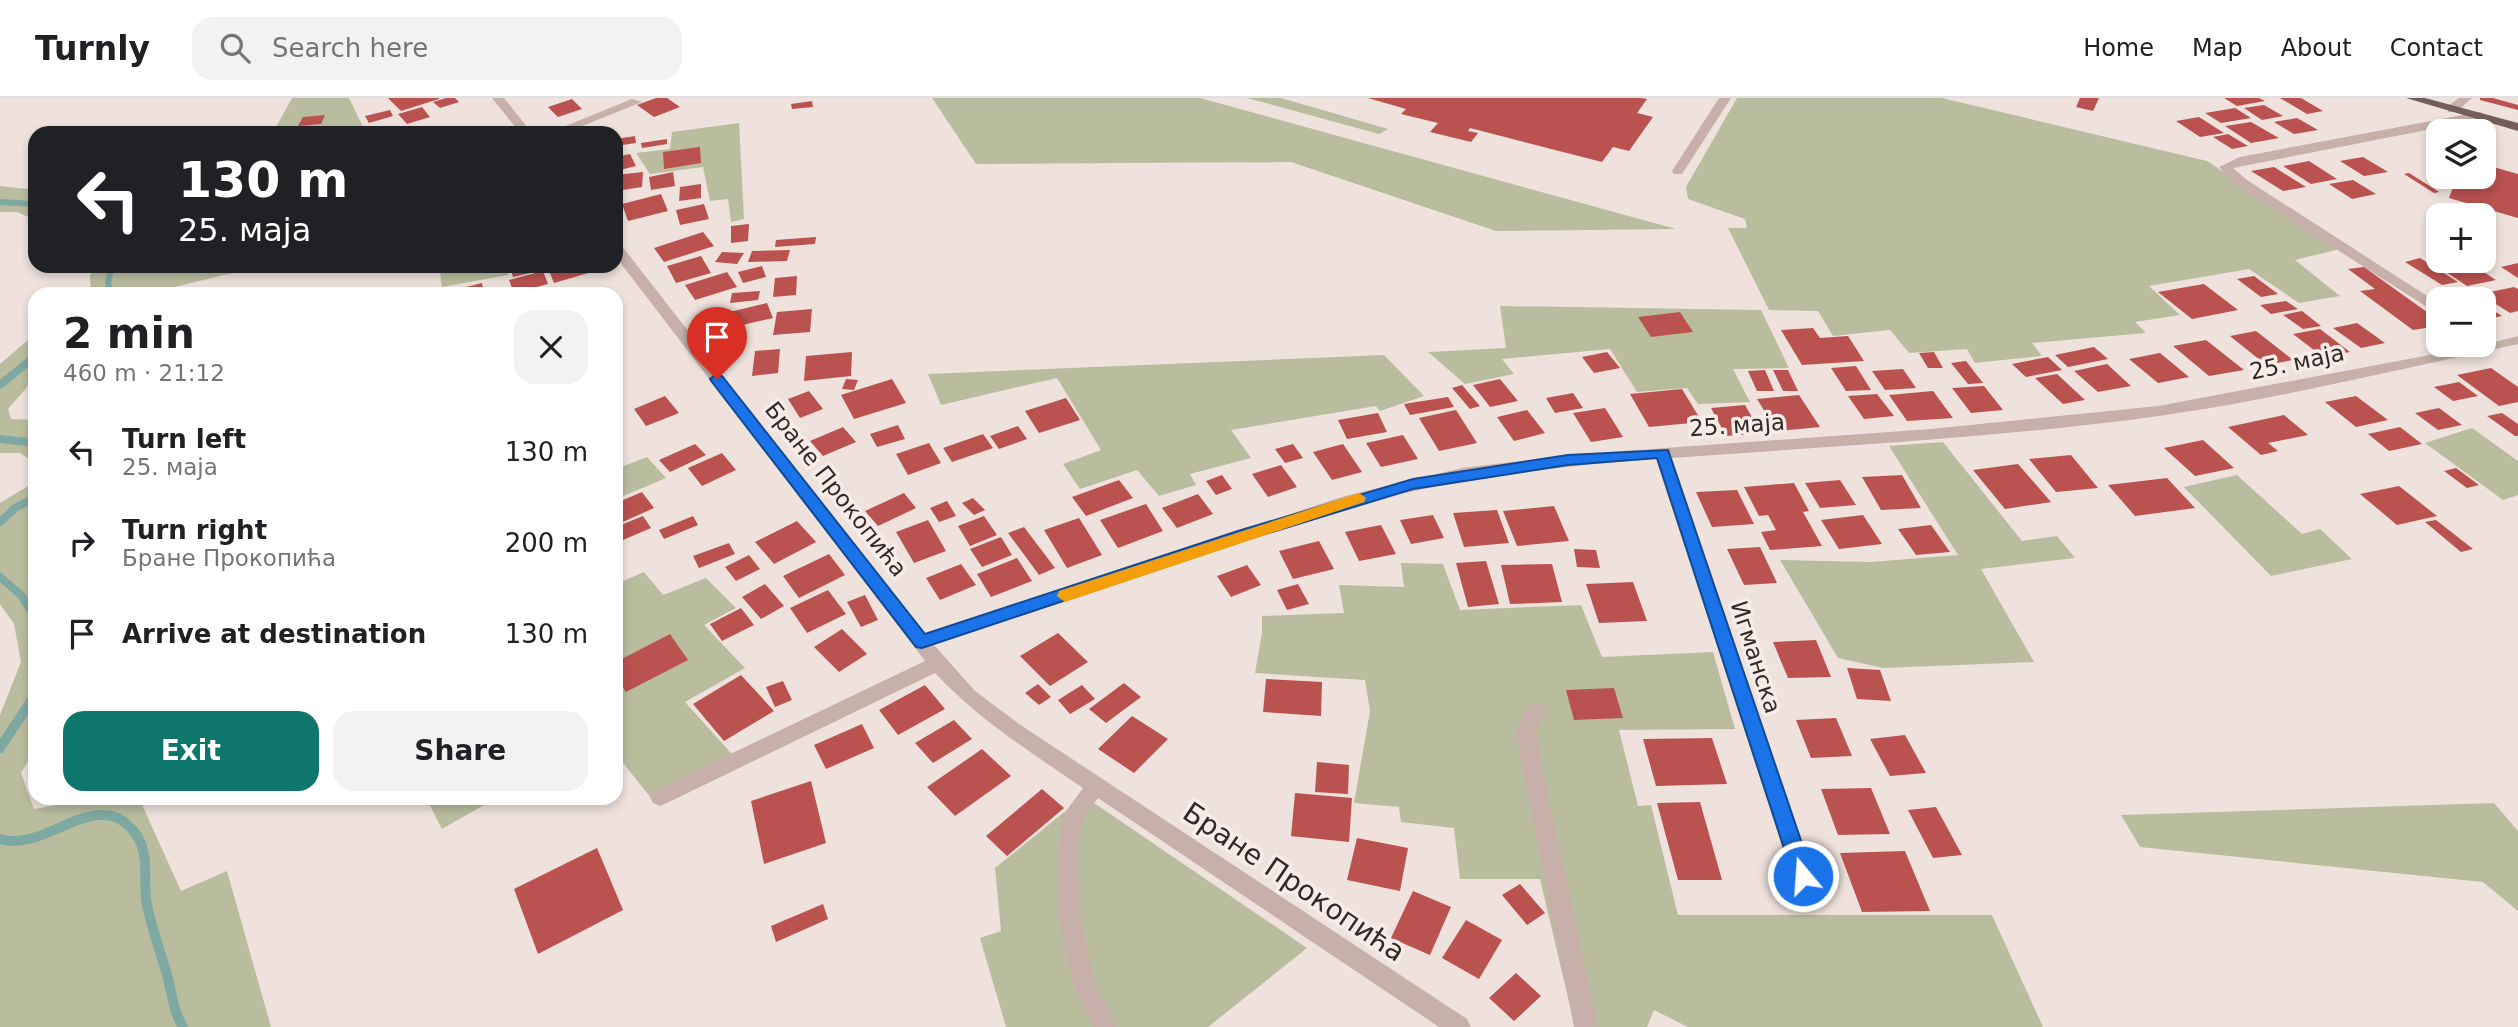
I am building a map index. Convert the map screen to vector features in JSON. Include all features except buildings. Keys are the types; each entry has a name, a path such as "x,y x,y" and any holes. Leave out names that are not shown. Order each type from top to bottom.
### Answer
{"main road":[{"path":"2412,98 2518,127"}],"street":[{"path":"498,98 520,126"},
{"path":"1678,171 1725,98"},
{"path":"2452,109 2466,98"},
{"path":"573,126 636,102"},
{"path":"2426,302 2242,183 2225,167 2240,160 2479,116"},
{"name":"Бране Прокопића","path":"623,257 936,663 968,696 1096,786 1459,1027"},
{"name":"25. маја","path":"2496,342 2518,340"},
{"name":"25. маја","path":"922,642 1267,527 1413,484 1568,460 1931,434 2158,411 2235,398 2426,356"},
{"name":"Игманска","path":"1662,453 1803,876"},
{"path":"660,797 936,663"},
{"path":"1535,711 1527,728 1529,751 1586,1027"},
{"path":"1096,786 1074,814 1068,847 1068,912 1083,980 1105,1027"}],"green space":[{"path":"292,98 349,98 363,126 277,126"},
{"path":"932,98 1200,98 1676,229 1496,231 1291,162 976,164"},
{"path":"1247,98 1281,98 1388,129 1379,134"},
{"path":"1737,98 1942,98 2207,161 2340,249 2295,260 2340,296 2299,303 2249,269 2149,286 2180,315 2135,322 2146,333 2032,343 2042,356 1975,363 1967,349 1909,353 1890,330 1833,336 1818,311 1769,310 1728,228 1747,228 1745,219 1688,199 1686,187"},
{"path":"739,123 744,219 731,222 728,199 710,201 703,167 650,174 636,153 670,149 672,132"},
{"path":"0,186 28,189 28,217 17,212 0,212"},
{"path":"232,273 174,287 91,287 90,275"},
{"path":"440,273 508,273 508,275 442,287"},
{"path":"1500,306 1761,310 1789,368 1733,369 1750,402 1698,404 1687,388 1637,392 1610,349 1502,359 1514,374 1465,384 1428,352 1506,348"},
{"path":"28,340 28,386 8,409 11,419 28,420 28,458 20,453 0,453 0,364"},
{"path":"1384,355 1424,396 1380,411 1376,406 1231,430 1251,458 1190,474 1196,485 1159,496 1137,470 1080,489 1063,464 1101,450 1057,378 941,405 928,374"},
{"path":"2472,428 2518,461 2518,495 2503,500 2425,443"},
{"path":"1943,442 2022,541 2057,536 2075,558 1981,569 2034,662 1883,668 1838,658 1780,560 1871,562 1958,555 1889,446"},
{"path":"647,457 666,478 623,496 623,466"},
{"path":"2237,475 2302,534 2320,529 2352,559 2271,576 2184,487"},
{"path":"28,486 28,762 21,773 28,792 28,805 33,805 34,809 57,805 142,805 181,891 227,871 271,1027 0,1027 0,715 21,662 14,624 0,604 0,503"},
{"path":"1401,563 1443,564 1460,610 1581,605 1602,657 1713,652 1735,729 1619,730 1638,806 1651,805 1678,915 1992,915 2043,1027 1688,1027 1654,1010 1647,1027 1575,1027 1540,879 1460,879 1454,828 1401,822 1399,807 1354,803 1370,711 1365,680 1255,673 1262,616 1344,613 1339,585 1404,587"},
{"path":"644,572 663,595 706,578 736,608 704,625 745,668 685,702 740,763 651,798 623,763 623,581"},
{"path":"1083,797 1307,948 1208,1027 1006,1027 980,938 1001,931 995,868"},
{"path":"2494,803 2518,831 2518,911 2483,882 2140,847 2121,815"},
{"path":"430,805 484,805 442,829"}],"waterway":[{"path":"0,202 28,204"},
{"path":"109,287 110,273"},
{"path":"0,385 28,362"},
{"path":"0,439 28,442"},
{"path":"0,522 15,508 28,502"},
{"path":"0,577 21,595 28,606"},
{"path":"0,748 28,706"},
{"path":"0,839 31,839 75,821 103,815 118,818 130,828 142,848 145,892 152,926 174,1007 183,1027"}],"slow traffic":[{"path":"1065,596 1359,498"}],"route":[{"path":"717,379 922,642 1351,500 1413,484 1462,474 1568,460 1662,453 1803,876"}]}
